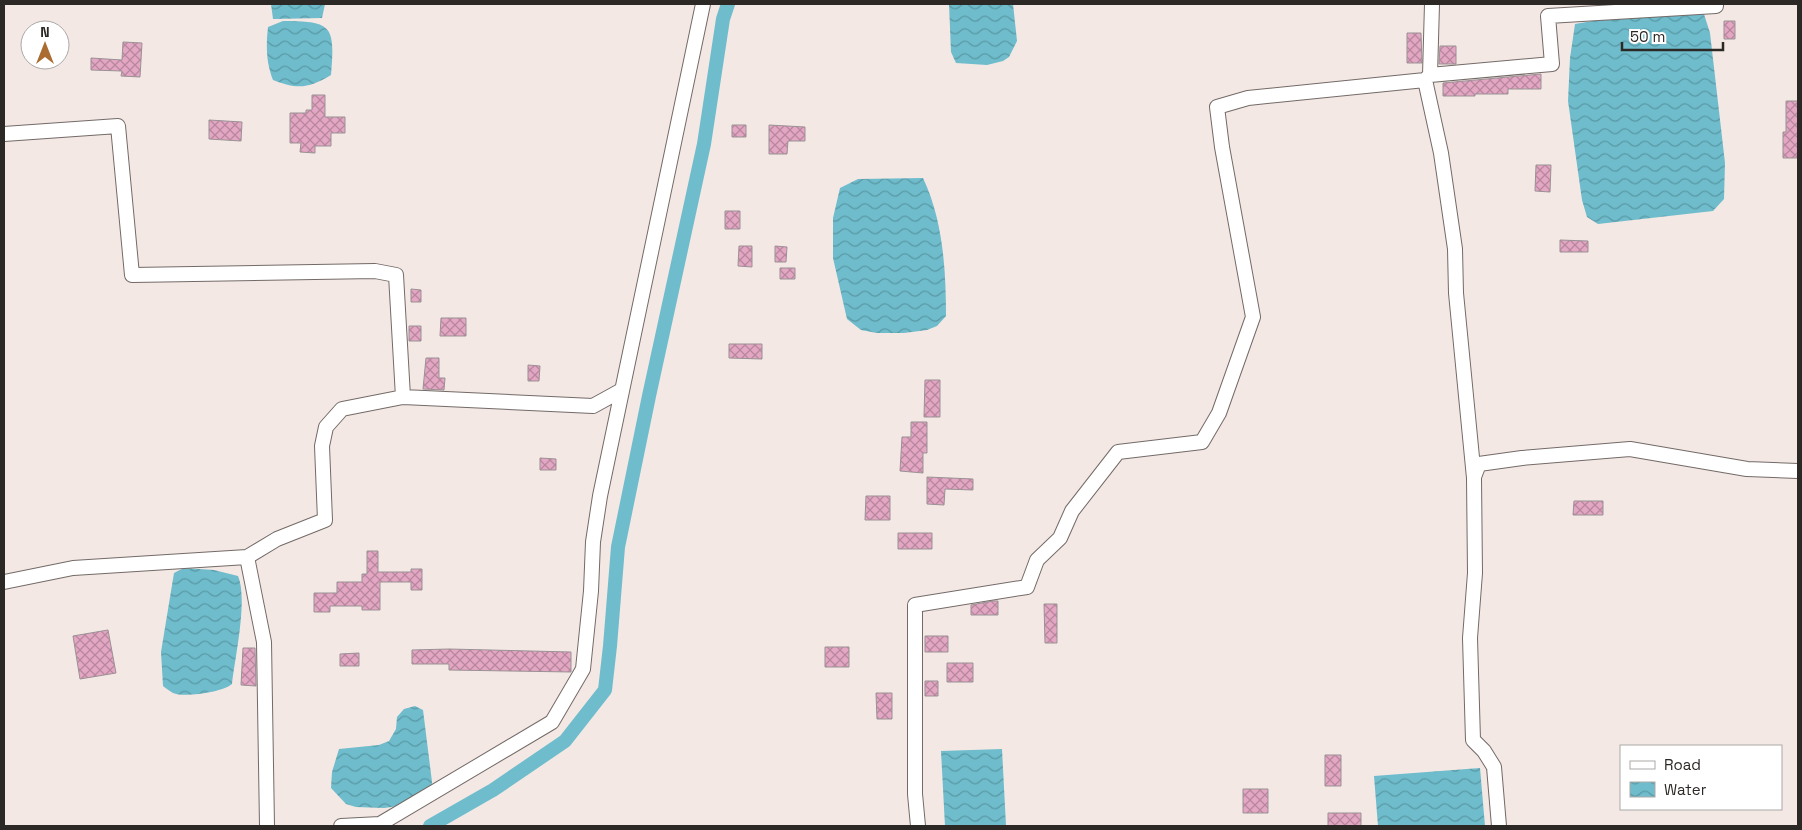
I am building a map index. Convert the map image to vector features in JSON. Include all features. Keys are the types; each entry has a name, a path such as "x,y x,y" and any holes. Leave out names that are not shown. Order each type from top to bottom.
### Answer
{"street":[{"path":"341,826 380,824 552,722 583,668 591,591 593,542 600,496 703,4"},
{"path":"1432,4 1428,78 1442,153 1455,249 1456,294 1474,478 1475,573 1470,638 1473,740 1484,751 1494,767 1498,826"},
{"path":"918,826 915,784 915,605 1028,587 1037,560 1060,538 1072,511 1118,452 1202,442 1220,412 1253,316 1222,147 1217,107 1248,98 1552,64 1548,16 1716,6 1716,4"},
{"path":"4,134 118,126 132,275 375,271 396,275 403,397"},
{"path":"4,582 73,568 247,557 277,539 325,520 322,446 326,427 342,409 403,397 593,406 622,390"},
{"path":"1474,478 1479,464 1522,458 1630,449 1747,469 1798,471"},
{"path":"247,557 264,642 267,826"}],"water":[{"path":"271,4 325,4 322,18 273,19"},
{"path":"949,4 1013,4 1017,41 1009,57 1003,61 987,65 956,63 951,52"},
{"path":"1703,11 1710,33 1725,163 1724,199 1713,211 1598,224 1587,217 1582,200 1568,101 1570,58 1575,24 1604,19"},
{"path":"283,21 312,23 321,25 327,30 331,36 332,46 331,75 316,83 303,86 290,85 273,80 267,54 268,27"},
{"path":"923,178 935,211 942,246 946,316 937,326 927,330 904,333 877,333 861,330 847,319 833,258 833,218 840,188 858,179"},
{"path":"184,568 214,570 238,576 241,586 241,614 232,684 212,692 186,695 172,692 163,686 161,652 174,573"},
{"path":"415,706 423,710 432,782 431,788 406,805 384,808 356,807 346,804 331,788 332,772 339,749 379,745 389,741 396,729 397,717 404,709"},
{"path":"1002,749 1006,826 945,826 941,751"},
{"path":"1480,768 1485,826 1378,826 1374,776"}],"building":[{"path":"1724,21 1735,21 1735,39 1724,39"},
{"path":"1407,33 1421,33 1422,63 1407,63"},
{"path":"123,42 142,43 140,77 121,76 122,71 91,70 91,58 122,60"},
{"path":"1440,46 1456,46 1456,64 1439,64"},
{"path":"1541,74 1541,89 1508,89 1508,94 1443,96 1443,83"},
{"path":"312,95 325,95 325,117 345,117 345,133 331,133 331,146 315,146 315,153 300,152 301,143 290,143 290,113 306,113 306,110 312,110"},
{"path":"1786,101 1798,101 1798,158 1783,158 1783,132 1786,132"},
{"path":"209,120 242,122 241,141 209,139"},
{"path":"732,125 746,125 746,137 732,137"},
{"path":"769,125 805,127 805,141 788,141 787,154 769,154"},
{"path":"1536,165 1551,165 1550,192 1535,191"},
{"path":"725,211 740,211 740,229 725,229"},
{"path":"1560,240 1588,241 1588,252 1560,252"},
{"path":"739,246 752,246 752,267 738,266"},
{"path":"775,246 787,247 786,262 775,262"},
{"path":"780,268 795,268 795,279 780,279"},
{"path":"411,289 421,290 421,302 411,302"},
{"path":"441,318 466,318 466,336 440,336"},
{"path":"409,326 421,326 421,341 409,341"},
{"path":"729,344 762,344 762,359 729,358"},
{"path":"426,358 439,358 439,378 445,378 444,390 423,389"},
{"path":"528,365 540,366 539,381 528,381"},
{"path":"925,380 940,380 940,417 924,417"},
{"path":"911,422 927,422 927,453 923,453 923,473 900,471 902,437 911,437"},
{"path":"540,458 556,459 556,470 540,470"},
{"path":"927,477 973,479 973,490 945,489 944,505 927,504"},
{"path":"866,496 890,496 890,520 865,520"},
{"path":"1574,501 1603,501 1603,515 1573,515"},
{"path":"898,533 932,533 932,549 898,549"},
{"path":"367,551 378,551 378,572 411,572 411,569 422,569 422,590 411,590 411,582 380,582 380,610 362,610 362,606 330,606 330,612 314,612 314,593 337,593 337,582 362,582 362,574 367,574"},
{"path":"998,601 998,615 971,615 971,605"},
{"path":"1044,604 1057,604 1057,643 1045,643"},
{"path":"108,630 116,673 80,679 73,636"},
{"path":"925,636 948,636 948,652 925,652"},
{"path":"825,647 849,647 849,667 825,667"},
{"path":"243,648 255,648 256,686 241,685"},
{"path":"412,650 571,652 571,672 449,670 449,664 412,664"},
{"path":"359,653 359,666 340,666 340,654"},
{"path":"947,663 973,663 973,682 947,682"},
{"path":"925,681 938,681 938,696 925,696"},
{"path":"876,693 892,693 892,719 877,719"},
{"path":"1325,755 1341,755 1341,786 1325,786"},
{"path":"1243,789 1268,789 1268,813 1243,813"},
{"path":"1328,813 1361,813 1361,826 1328,826"}],"waterway":[{"path":"430,826 493,790 565,741 605,690 618,547 704,144 723,19 728,4"}]}
